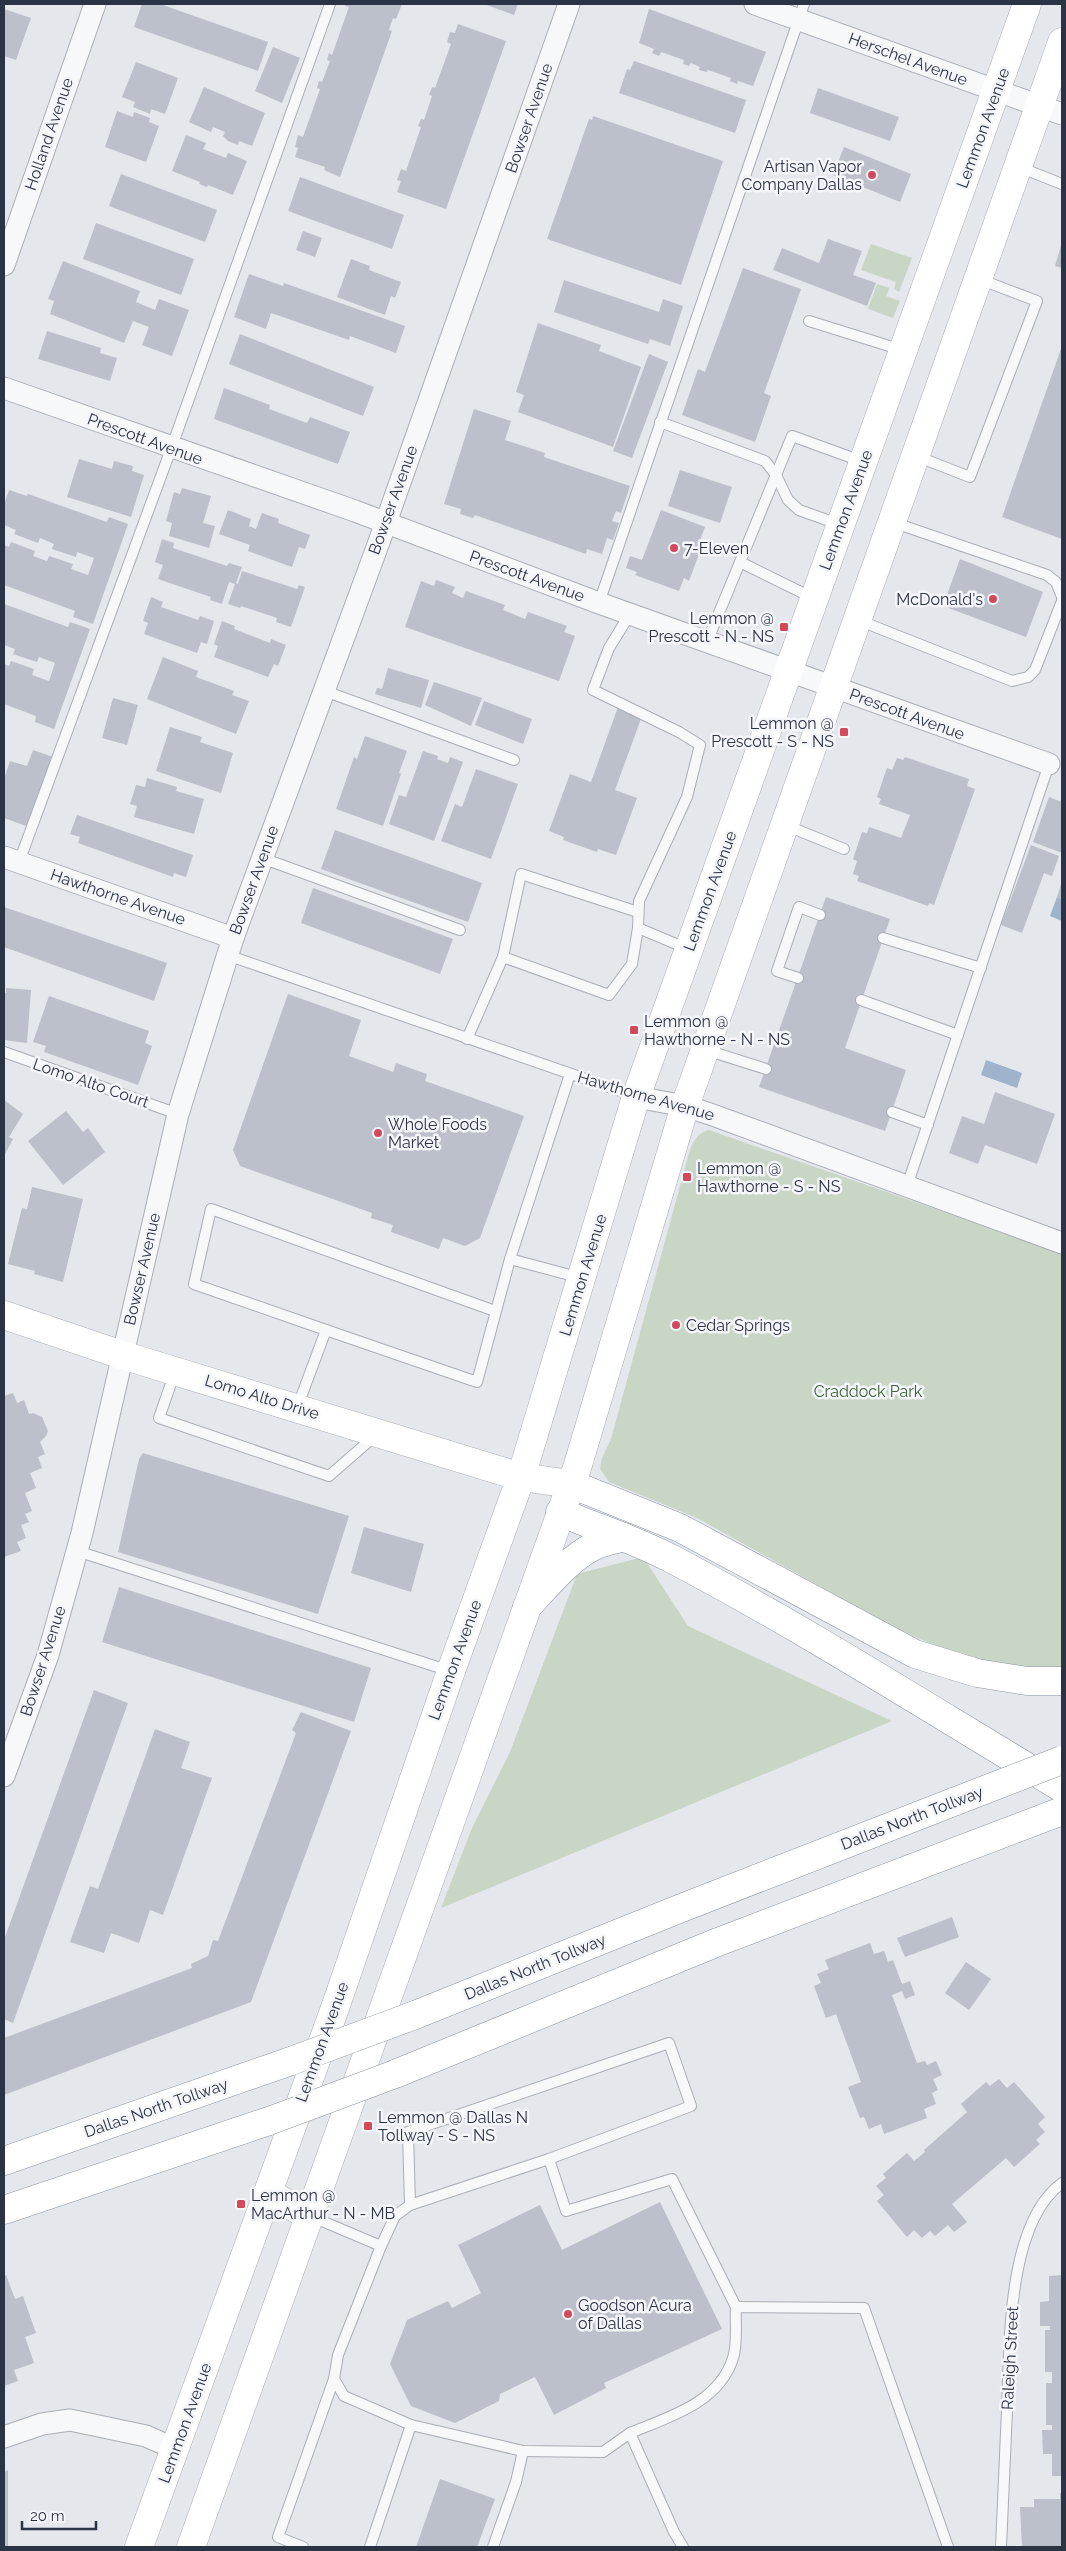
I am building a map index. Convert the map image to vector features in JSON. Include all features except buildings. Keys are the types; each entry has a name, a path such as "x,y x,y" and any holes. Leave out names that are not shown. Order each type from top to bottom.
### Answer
{"main road":[{"name":"Lemmon Avenue","path":"140,2547 335,2008 451,1671 522,1477 636,1097 1027,4"},
{"path":"191,2547 571,1484 685,1106 1018,167 1051,110 1062,42"},
{"name":"Lomo Alto Drive","path":"4,1315 122,1355 522,1477 571,1484 680,1528 915,1654 977,1673 1027,1681 1062,1682"},
{"name":"Lomo Alto Drive","path":"522,1477 560,1512"},
{"path":"560,1512 671,1558 873,1673 1062,1788"},
{"path":"528,1607 583,1553 594,1546 624,1537"},
{"name":"Dallas North Tollway","path":"4,2161 291,2062 1062,1760"},
{"path":"4,2210 269,2121 395,2074 718,1942 1062,1811"},
{"path":"268,2193 310,2216"}],"street":[{"name":"Holland Avenue","path":"4,265 95,4"},
{"name":"Bowser Avenue","path":"4,1776 48,1656 77,1551 178,1114 230,946 385,522 569,4"},
{"name":"Herschel Avenue","path":"754,4 801,12 996,91 1051,110"},
{"name":"Prescott Avenue","path":"4,388 385,522 599,603 1049,764"},
{"name":"Hawthorne Avenue","path":"11,860 230,946"},
{"name":"Hawthorne Avenue","path":"636,1097 685,1106 1062,1243"},
{"path":"4,2437 42,2424 70,2420 146,2436 175,2449"}],"lane":[{"path":"11,860 171,448 330,4"},
{"path":"599,603 801,12"},
{"path":"1018,167 1062,184"},
{"path":"915,456 970,477 1037,302 978,279"},
{"path":"809,321 903,350"},
{"path":"660,422 765,460 776,475 788,500 799,510 841,525"},
{"path":"707,642 792,436 863,462"},
{"path":"857,620 1012,681 1028,677 1035,670 1062,599 1056,582 1047,575 892,522"},
{"path":"740,562 815,598"},
{"path":"502,957 609,995 632,964 638,928 639,901 687,797 700,745 679,732 593,690 609,648 630,614"},
{"path":"322,690 514,760"},
{"path":"907,1186 1049,764"},
{"path":"785,824 844,849"},
{"path":"262,858 460,930"},
{"path":"468,1038 502,957 521,874 638,912"},
{"path":"798,978 776,971 799,907 820,915"},
{"path":"638,928 689,949"},
{"path":"883,938 981,968"},
{"name":"Hawthorne Avenue","path":"230,946 468,1038 636,1097"},
{"path":"861,1000 958,1035"},
{"path":"705,1050 766,1068"},
{"name":"Lomo Alto Court","path":"4,1052 178,1114"},
{"path":"495,1311 211,1209 194,1284 477,1382 510,1260 570,1074"},
{"path":"892,1112 928,1125"},
{"path":"510,1260 582,1279"},
{"path":"297,1408 326,1330"},
{"path":"175,1371 160,1418 330,1476 379,1433"},
{"path":"77,1551 451,1671"},
{"path":"303,2547 278,2537 334,2379 338,2355 381,2246 395,2216 410,2206 549,2159 691,2106 669,2043 408,2132 410,2206"},
{"path":"334,2379 344,2396 411,2425 523,2450 603,2452 630,2434 698,2403 719,2385 734,2357 736,2308 672,2179 566,2211 549,2159"},
{"name":"Raleigh Street","path":"1001,2547 1011,2310 1020,2260 1035,2217 1050,2192 1062,2183"},
{"path":"310,2216 381,2246"},
{"path":"736,2308 864,2308 948,2547"},
{"path":"370,2547 411,2425"},
{"path":"630,2434 674,2532 683,2547"},
{"path":"492,2547 516,2482 523,2450"}],"green space":[{"path":"871,244 912,258 899,292 894,289 896,282 861,270"},
{"path":"877,284 890,288 886,296 900,301 893,318 868,309"},
{"name":"Craddock Park","path":"709,1130 1062,1253 1062,1669 995,1663 968,1657 931,1644 891,1626 697,1518 609,1482 600,1469 602,1458 611,1439 689,1153 699,1135"},
{"path":"643,1557 688,1626 892,1721 441,1908 472,1828 510,1752 577,1574"}],"water":[{"path":"1057,897 1062,899 1062,921 1050,916"},
{"path":"986,1060 1022,1073 1017,1088 981,1075"}],"place":[{"name":"Artisan Vapor Company Dallas","path":"872,175"},
{"name":"7-Eleven","path":"674,548"},
{"name":"McDonald's","path":"993,599"},
{"name":"Lemmon @ Prescott - N - NS","path":"784,627"},
{"name":"Lemmon @ Prescott - S - NS","path":"844,732"},
{"name":"Lemmon @ Hawthorne - N - NS","path":"634,1030"},
{"name":"Whole Foods Market","path":"378,1133"},
{"name":"Lemmon @ Hawthorne - S - NS","path":"687,1177"},
{"name":"Cedar Springs","path":"676,1325"},
{"name":"Lemmon @ Dallas N Tollway - S - NS","path":"368,2126"},
{"name":"Lemmon @ MacArthur - N - MB","path":"241,2204"},
{"name":"Goodson Acura of Dallas","path":"568,2314"}]}
